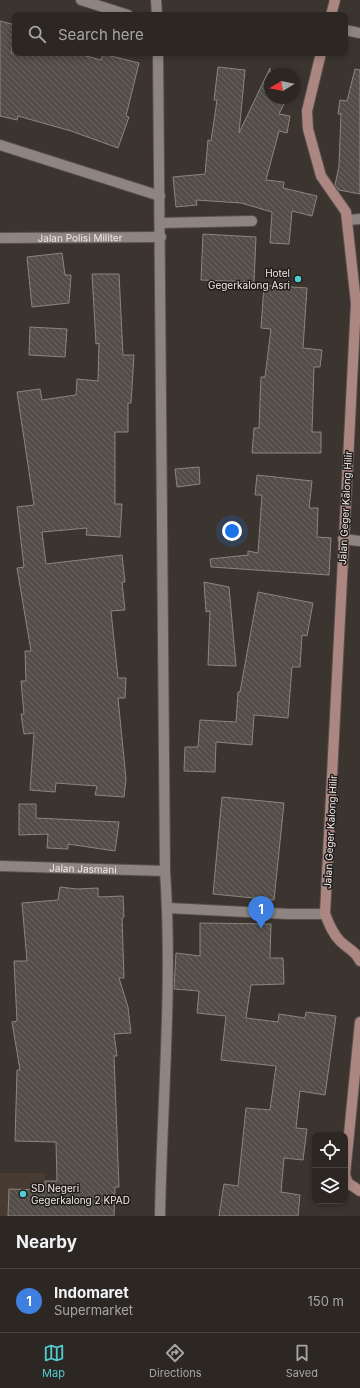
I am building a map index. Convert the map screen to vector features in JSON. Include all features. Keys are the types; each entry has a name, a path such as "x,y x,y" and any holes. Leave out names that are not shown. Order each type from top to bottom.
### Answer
{"main road":[{"path":"332,12 335,0"},
{"name":"Jalan Geger Kalong Hilir","path":"320,56 307,112 310,144 321,176 343,205 348,220 358,304 343,539 335,745 325,914 332,930 341,942 359,956"},
{"path":"360,1022 345,1175 348,1184 360,1191"}],"street":[{"path":"81,0 119,12"},
{"path":"156,0 157,12"},
{"path":"348,31 360,33"},
{"path":"158,56 161,237 165,871 168,908 166,1045 160,1216"},
{"path":"0,145 160,196"},
{"path":"348,220 360,219"},
{"path":"160,223 252,221"},
{"name":"Jalan Polisi Militer","path":"0,238 161,237"},
{"path":"343,539 360,541"},
{"name":"Jalan Jasmani","path":"0,866 165,871"},
{"path":"168,908 288,914 325,914"}],"shaded area":[{"name":"SD Negeri Gegerkalong 2 KPAD","path":"0,1173 45,1173 45,1216 0,1216"}],"building":[{"path":"0,21 12,24 12,56 86,56 101,60 102,56 111,56 139,63 126,116 129,117 118,148 71,131 18,116 17,120 0,116"},
{"path":"218,67 245,70 239,133 264,81 264,104 284,104 279,114 290,116 287,133 279,131 266,180 284,182 283,188 317,196 312,216 292,211 289,244 270,243 272,212 241,203 196,200 197,205 176,207 173,177 205,174 208,140 211,141 217,100 214,100"},
{"path":"355,69 360,70 360,194 339,190 335,185 339,166 341,114 338,114 340,100 347,101"},
{"path":"203,234 256,237 254,282 201,280"},
{"path":"62,253 65,275 71,275 69,303 32,307 27,257"},
{"path":"92,274 119,274 123,355 134,355 131,403 128,403 128,432 115,432 115,504 122,504 120,537 86,535 87,528 42,532 46,564 122,555 125,582 122,582 125,610 111,611 118,678 126,678 125,698 118,698 126,779 124,797 95,795 97,786 56,783 55,792 30,790 34,733 24,734 21,714 24,714 21,681 26,681 25,651 31,651 17,568 24,567 17,507 34,505 17,392 40,389 42,400 76,395 77,379 98,381 99,343 96,344"},
{"path":"264,285 307,288 303,348 322,350 320,367 314,367 312,432 321,432 321,453 252,453 254,428 259,428 261,377 265,377 271,329 261,328"},
{"path":"30,327 67,329 65,357 29,355"},
{"path":"199,467 200,484 177,487 175,469"},
{"path":"257,475 312,481 309,508 318,508 317,537 331,538 329,575 211,567 210,559 248,555 248,551 258,553 262,495 255,495"},
{"path":"204,582 229,587 236,666 208,665 210,611 206,612"},
{"path":"258,592 313,603 307,636 302,635 300,667 292,667 288,718 254,715 252,745 216,742 215,772 184,771 185,747 198,747 200,720 236,722 238,692 240,692"},
{"path":"222,797 284,803 274,900 213,894"},
{"path":"19,804 36,804 36,818 119,822 115,851 68,844 68,849 47,848 48,834 19,835"},
{"path":"60,887 77,889 98,888 98,897 123,896 124,917 122,918 124,978 119,978 128,1007 131,1033 114,1034 117,1056 114,1056 119,1187 115,1187 114,1216 8,1216 9,1189 45,1190 45,1181 57,1181 56,1142 15,1141 17,1070 20,1070 12,1022 17,1021 14,961 27,961 22,903 58,900"},
{"path":"200,923 271,924 270,958 283,958 284,984 251,985 246,1018 278,1022 279,1014 305,1018 306,1012 336,1016 325,1095 300,1091 296,1128 307,1129 303,1160 284,1158 281,1192 300,1195 298,1216 219,1216 224,1184 238,1186 246,1108 270,1110 276,1066 221,1060 226,1016 197,1013 199,991 174,989 176,953 200,956"}],"place":[{"name":"Hotel Gegerkalong Asri","path":"298,279"},
{"name":"Indomaret","path":"261,929"},
{"name":"SD Negeri Gegerkalong 2 KPAD","path":"23,1194"}]}
